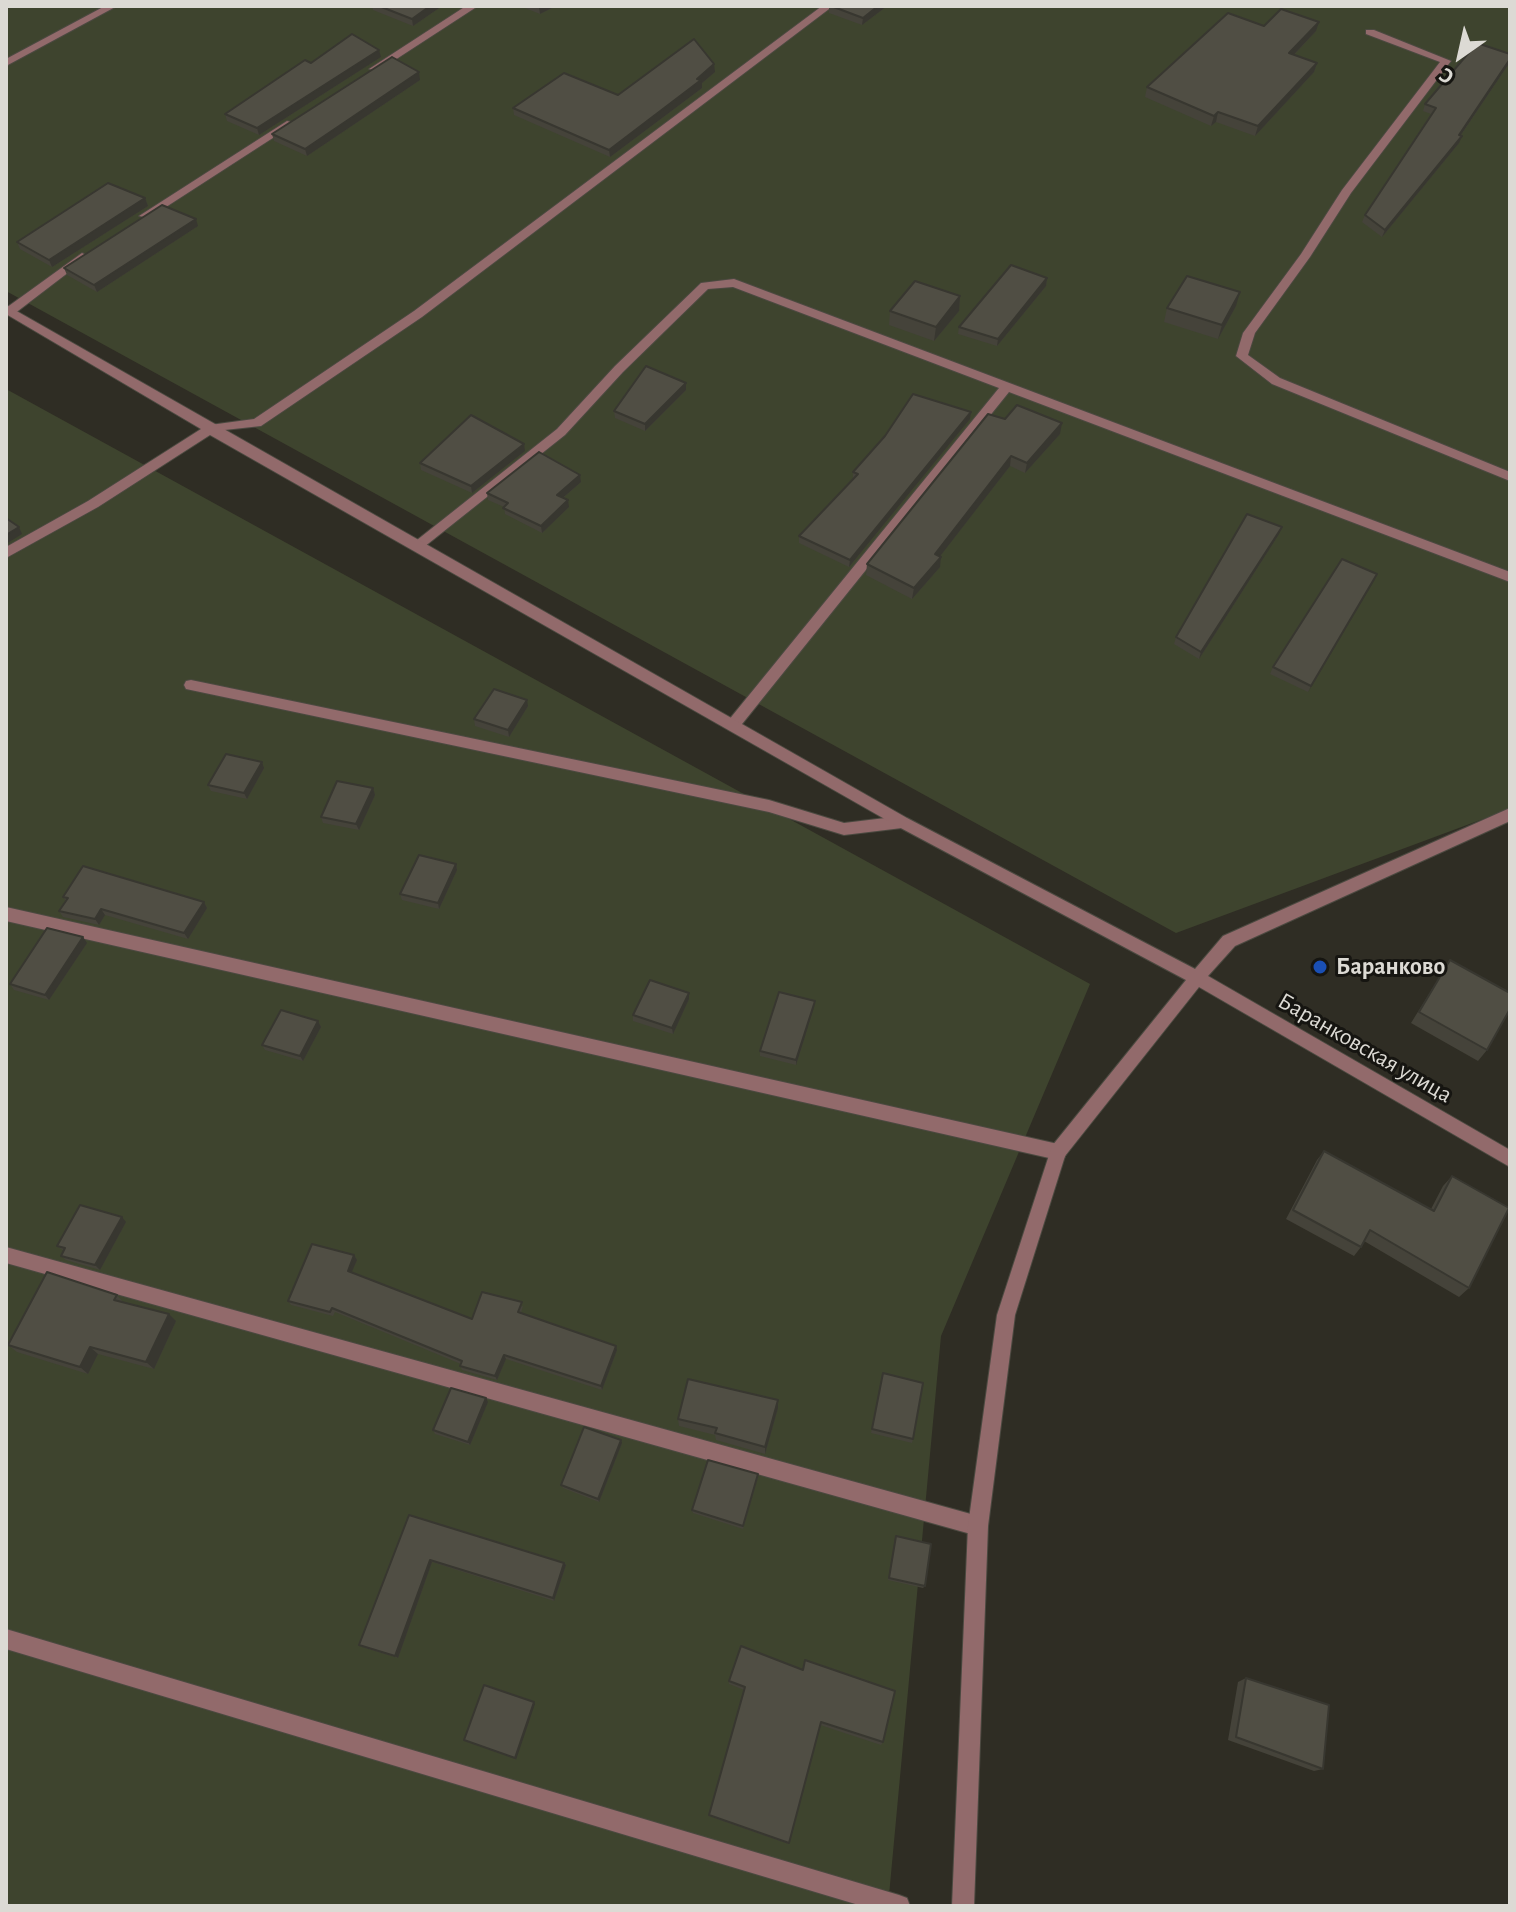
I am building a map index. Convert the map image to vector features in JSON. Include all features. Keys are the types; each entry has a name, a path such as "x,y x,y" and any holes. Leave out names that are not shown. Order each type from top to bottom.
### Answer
{"street":[{"path":"6,63 112,6"},
{"path":"367,74 473,6"},
{"path":"6,553 93,504 210,429 257,423 418,314 828,6"},
{"path":"1370,32 1446,61 1346,192 1306,255 1249,333 1242,356 1276,381 1510,477"},
{"path":"128,228 300,117"},
{"path":"8,310 88,253"},
{"path":"419,544 561,432 619,369 705,286 734,283 1510,577"},
{"name":"Баранковская улица","path":"8,310 210,429 419,544 902,822 1197,978 1510,1159"},
{"path":"733,725 1006,387"},
{"path":"191,685 769,806 844,829 902,822"},
{"path":"963,1906 978,1526 1006,1315 1058,1152 1229,941 1510,814"},
{"path":"6,914 1058,1152"},
{"path":"6,1255 978,1526"},
{"path":"6,1639 899,1906"}],"green space":[{"path":"6,6 1510,6 1510,809 1176,933 6,291"},
{"path":"6,389 1090,984 941,1336 888,1906 6,1906"}],"building":[{"path":"379,6 430,6 412,19"},
{"path":"831,6 878,6 863,18"},
{"path":"1281,9 1319,22 1289,53 1317,63 1258,126 1218,112 1214,116 1147,87 1228,13 1264,26"},
{"path":"352,34 379,50 257,128 225,114 305,60 311,63"},
{"path":"694,39 714,64 697,79 701,80 609,150 513,108 564,73 618,95"},
{"path":"1477,43 1510,54 1510,59 1459,135 1462,136 1385,230 1365,215 1436,108 1425,104"},
{"path":"392,57 419,72 305,149 272,134"},
{"path":"108,183 145,198 49,260 17,242"},
{"path":"162,205 196,219 94,285 64,268"},
{"path":"1011,265 1047,278 998,339 959,327"},
{"path":"1187,276 1240,292 1222,325 1167,308"},
{"path":"915,281 960,296 936,327 890,311"},
{"path":"646,366 686,383 645,424 614,411"},
{"path":"913,394 971,412 850,560 799,536 858,474 853,472 885,436"},
{"path":"1017,405 1062,423 1027,463 1011,456 935,554 941,557 914,588 867,564 988,414 1005,419"},
{"path":"471,415 524,444 471,486 420,463"},
{"path":"539,452 580,475 557,495 568,500 541,526 503,508 508,503 487,493"},
{"path":"1247,514 1282,527 1201,652 1176,637"},
{"path":"6,518 19,527 6,535"},
{"path":"1342,559 1377,574 1311,686 1273,667"},
{"path":"494,689 527,700 508,730 474,719"},
{"path":"226,754 262,762 244,793 208,785"},
{"path":"337,781 373,788 356,824 321,817"},
{"path":"419,855 456,864 438,903 400,894"},
{"path":"83,866 204,902 184,933 101,909 95,919 59,911 68,898 63,897"},
{"path":"47,928 83,937 45,995 10,984"},
{"path":"1450,960 1510,993 1510,1009 1487,1050 1419,1012"},
{"path":"650,980 689,993 672,1028 633,1015"},
{"path":"779,992 815,1001 796,1060 760,1051"},
{"path":"281,1010 318,1021 300,1056 262,1045"},
{"path":"1324,1151 1434,1211 1452,1176 1509,1208 1469,1288 1370,1230 1361,1247 1293,1210"},
{"path":"80,1205 122,1217 95,1265 61,1256 65,1248 57,1246"},
{"path":"312,1244 354,1255 348,1271 472,1319 482,1292 522,1302 518,1312 616,1346 601,1386 504,1355 495,1376 460,1366 462,1361 332,1308 330,1312 288,1301"},
{"path":"47,1272 117,1295 114,1300 169,1314 146,1362 90,1347 80,1367 8,1345"},
{"path":"883,1373 923,1383 913,1439 872,1429"},
{"path":"688,1379 778,1400 765,1447 715,1433 717,1428 678,1419"},
{"path":"451,1388 486,1398 468,1442 433,1430"},
{"path":"584,1427 621,1440 598,1499 561,1485"},
{"path":"708,1460 758,1474 743,1526 692,1510"},
{"path":"409,1515 564,1563 553,1598 430,1560 395,1656 359,1645"},
{"path":"896,1536 931,1544 925,1586 889,1578"},
{"path":"741,1646 803,1670 805,1660 895,1691 883,1742 821,1722 789,1843 709,1815 745,1687 729,1681"},
{"path":"1246,1678 1329,1705 1323,1769 1236,1737"},
{"path":"484,1685 534,1702 515,1758 464,1740"}],"place":[{"name":"Баранково","path":"1320,967"}]}
